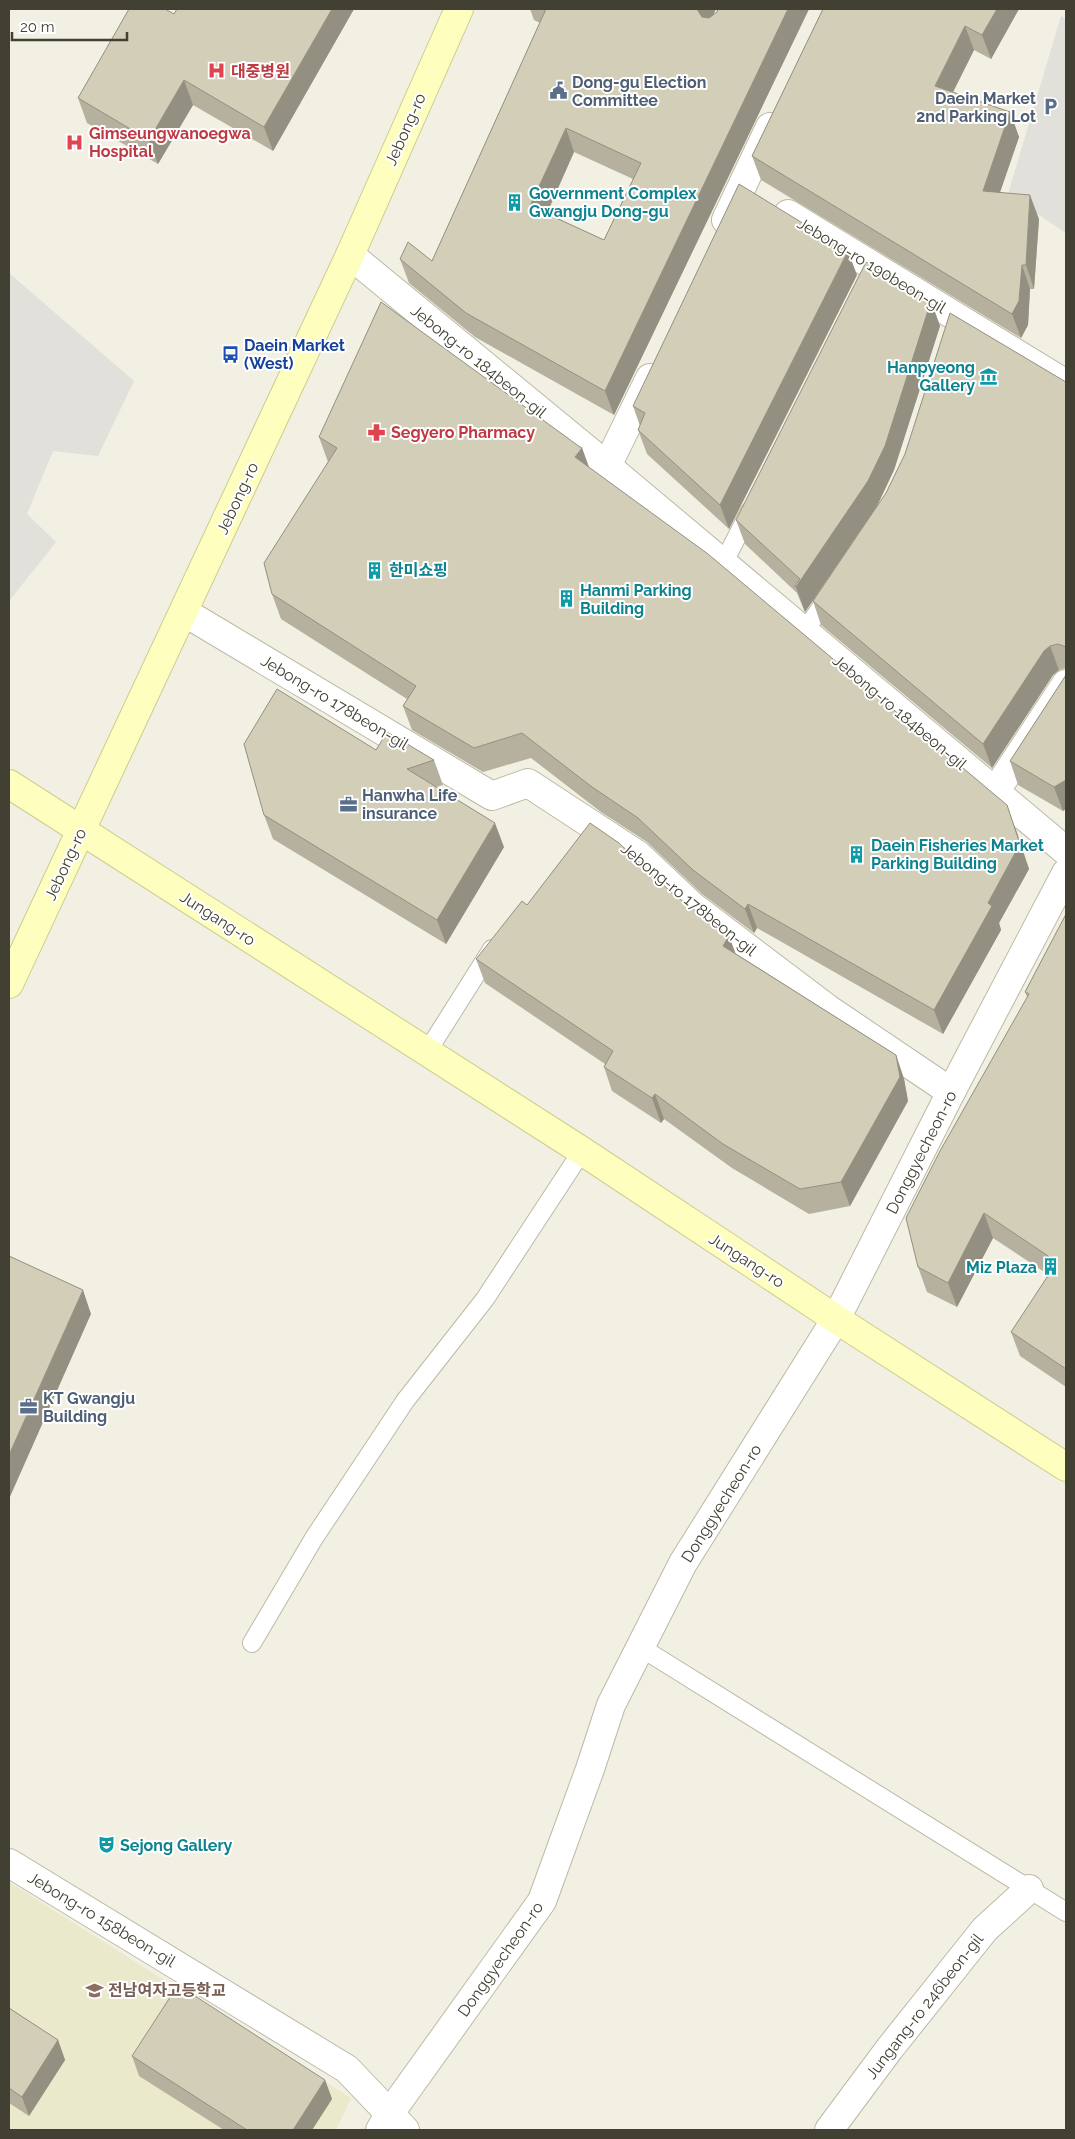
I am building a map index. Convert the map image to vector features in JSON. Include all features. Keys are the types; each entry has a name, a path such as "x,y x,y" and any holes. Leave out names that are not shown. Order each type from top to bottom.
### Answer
{"main road":[{"name":"Jebong-ro","path":"9,984 350,255 458,9"},
{"name":"Jungang-ro","path":"9,784 582,1151 836,1319 1066,1467"}],"street":[{"path":"717,239 780,107"},
{"name":"Jebong-ro 190beon-gil","path":"742,187 869,274 952,325 1066,384"},
{"name":"Jebong-ro 184beon-gil","path":"350,255 608,466 1066,851"},
{"path":"608,466 662,353"},
{"name":"Jebong-ro 178beon-gil","path":"184,612 492,796 528,783 591,835 638,855 692,906 828,1009 951,1092"},
{"path":"995,792 1066,684"},
{"name":"Donggyecheon-ro","path":"392,2124 542,1901 611,1705 683,1562 836,1319 951,1092 1066,873"},
{"name":"Jebong-ro 158beon-gil","path":"9,1863 347,2069 392,2124"},
{"name":"Jungang-ro 246beon-gil","path":"829,2130 890,2048 984,1929 1028,1889"}],"lane":[{"path":"723,564 758,494"},
{"path":"804,632 842,576"},
{"path":"427,1052 503,932"},
{"path":"252,1644 314,1538 404,1401 485,1299 582,1151"},
{"path":"640,1647 1066,1912"}],"shaded area":[{"name":"Daein Market 2nd Parking Lot","path":"1061,16 1066,19 1066,233 1008,194"},
{"path":"9,273 134,381 98,456 53,451 27,514 56,542 9,601"},
{"name":"전남여자고등학교","path":"9,1882 351,2098 336,2130 9,2130"}],"building":[{"name":"대중병원","path":"129,9 165,9 174,14 177,9 332,9 264,127 184,80 149,140 78,98"},
{"path":"546,9 697,9 702,17 709,18 718,9 788,9 605,391 466,313 400,259 408,242 432,261","holes":["566,128 641,163 604,240 530,206"]},
{"path":"823,9 997,9 982,35 965,26 935,86 1010,112 983,191 1030,195 1026,265 1022,265 1019,301 1012,314 752,156"},
{"path":"739,184 848,251 720,505 638,430 645,413 633,406"},
{"path":"866,262 931,301 885,446 868,481 796,587 800,579 736,520"},
{"path":"381,302 582,448 575,457 708,554 1007,805 1020,844 988,903 992,906 934,1010 748,904 745,909 693,870 638,818 592,787 522,733 474,748 403,706 416,686 272,594 264,563 337,448 319,437"},
{"path":"950,313 1066,382 1066,647 1058,644 1050,646 1044,651 983,744 813,601 886,493 905,454"},
{"path":"1066,675 1066,780 1054,787 1010,761"},
{"name":"Hanwha Life insurance","path":"277,689 376,750 387,732 434,760 407,769 495,823 437,920 264,815 244,744"},
{"path":"590,823 619,843 672,893 729,936 723,946 896,1055 900,1077 841,1182 800,1189 723,1144 655,1094 652,1098 604,1067 613,1051 476,959 522,901 527,905"},
{"path":"1066,914 1066,1369 1011,1332 1057,1262 984,1213 948,1283 918,1267 906,1218 940,1151 1029,994 1025,992"},
{"name":"KT Gwangju Building","path":"9,1256 83,1290 9,1455"},
{"path":"178,1985 325,2080 293,2130 247,2130 132,2056"},
{"path":"9,2008 58,2040 22,2097 9,2088"}],"place":[{"name":"대중병원","path":"217,71"},
{"name":"Dong-gu Election Committee","path":"558,91"},
{"name":"Daein Market 2nd Parking Lot","path":"1050,107"},
{"name":"Gimseungwanoegwa Hospital","path":"75,142"},
{"name":"Government Complex Gwangju Dong-gu","path":"515,202"},
{"name":"Daein Market (West)","path":"230,354"},
{"name":"Hanpyeong Gallery","path":"989,376"},
{"name":"Segyero Pharmacy","path":"377,432"},
{"name":"한미쇼핑","path":"375,570"},
{"name":"Hanmi Parking Building","path":"566,599"},
{"name":"Hanwha Life insurance","path":"348,804"},
{"name":"Daein Fisheries Market Parking Building","path":"857,854"},
{"name":"Miz Plaza","path":"1051,1267"},
{"name":"KT Gwangju Building","path":"29,1407"},
{"name":"Sejong Gallery","path":"106,1845"},
{"name":"전남여자고등학교","path":"94,1990"}]}
